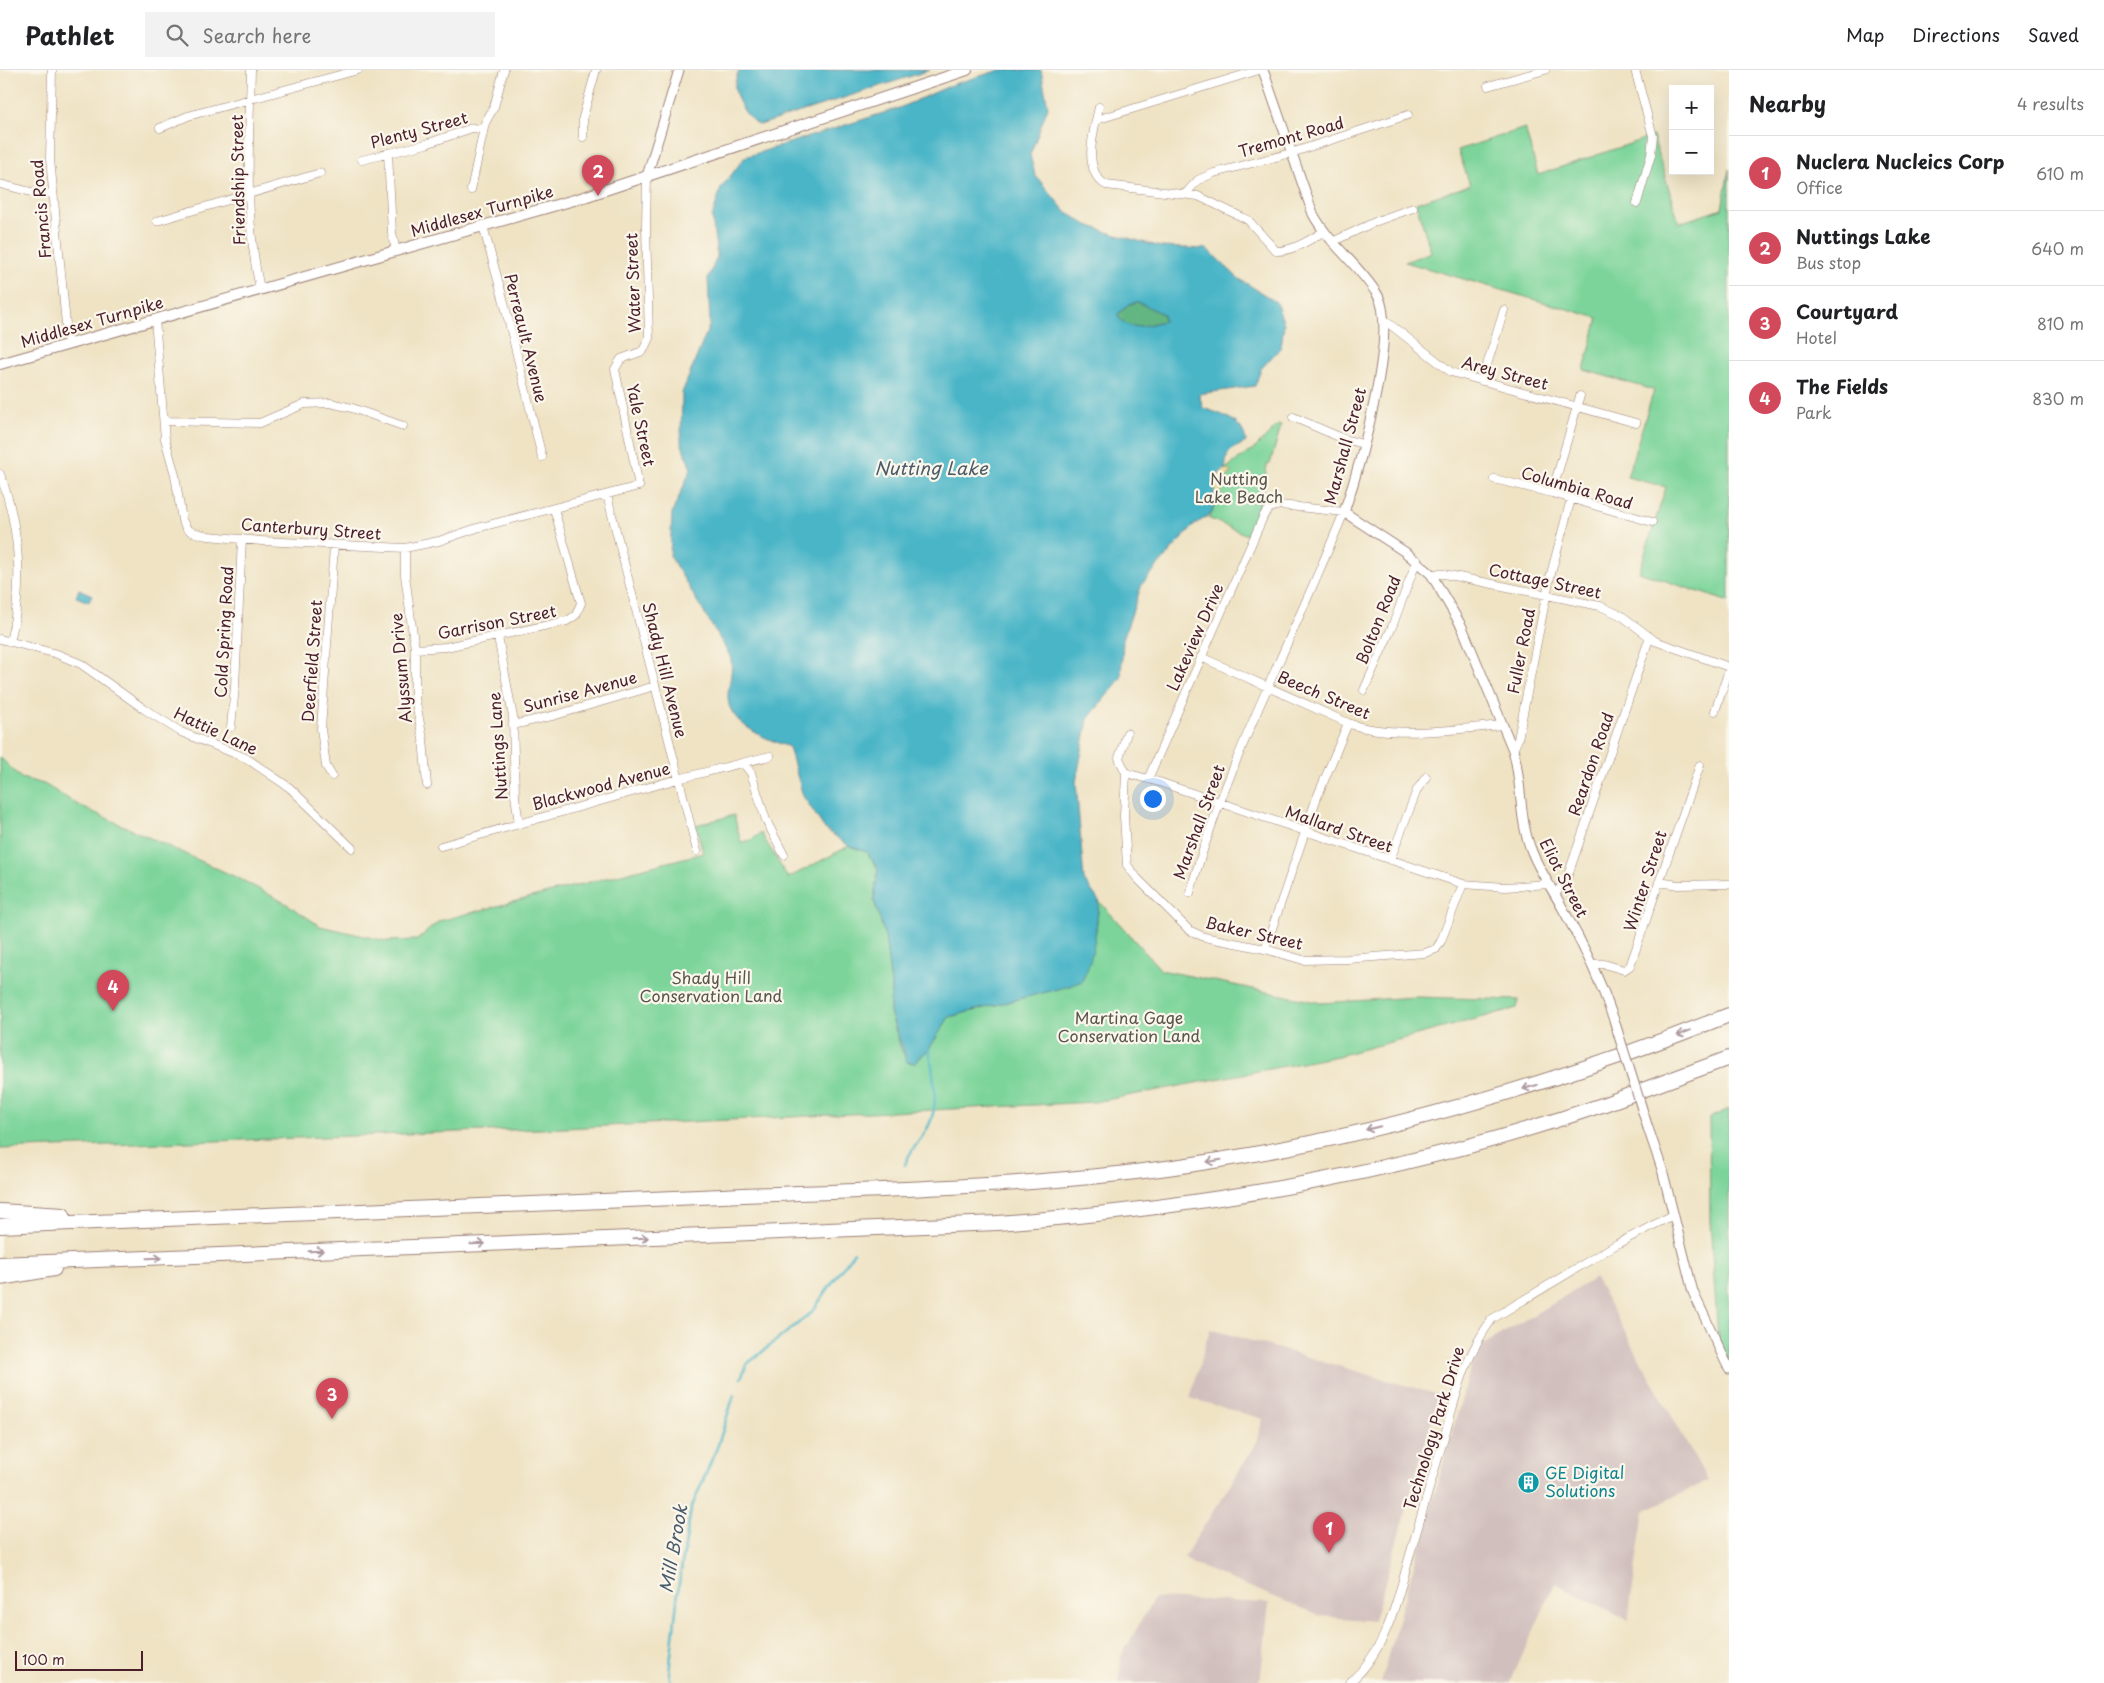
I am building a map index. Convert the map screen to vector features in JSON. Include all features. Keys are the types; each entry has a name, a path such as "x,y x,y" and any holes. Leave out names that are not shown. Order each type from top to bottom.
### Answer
{"highway":[{"path":"0,1226 993,1184 1081,1178 1213,1162 1347,1135 1464,1106 1614,1059 1729,1015"},
{"path":"0,1264 997,1223 1161,1207 1320,1180 1470,1144 1604,1104 1729,1058"},
{"path":"0,1211 131,1220"},
{"path":"0,1278 120,1259"}],"main road":[{"name":"Middlesex Turnpike","path":"0,364 483,226 647,176 967,70"}],"street":[{"name":"Francis Road","path":"52,70 50,143 53,194 68,345"},
{"name":"Friendship Street","path":"251,70 249,194 253,247 260,289"},
{"path":"160,128 188,116 358,70"},
{"path":"471,190 483,129 494,107 504,70"},
{"path":"583,137 583,117 596,70"},
{"path":"647,176 679,70"},
{"path":"1096,120 1258,70"},
{"name":"Marshall Street","path":"1190,893 1202,849 1220,804 1268,686 1344,512 1363,444 1381,366 1383,309 1377,294 1323,232 1308,204 1263,70"},
{"path":"1488,86 1545,70"},
{"path":"1635,70 1653,136 1646,176 1637,204"},
{"path":"1099,107 1091,148 1095,173 1100,181 1121,188 1186,193 1221,205 1248,220 1276,251 1282,251 1304,243 1323,232"},
{"name":"Tremont Road","path":"1186,193 1193,184 1204,177 1291,154 1408,115"},
{"name":"Plenty Street","path":"362,160 426,144 472,128 483,129"},
{"path":"388,153 392,233 396,251"},
{"path":"158,221 320,174"},
{"name":"Water Street","path":"615,369 621,359 643,351 649,342 645,202 647,176"},
{"path":"0,184 31,192 53,194"},
{"path":"1332,242 1377,221 1413,208"},
{"name":"Perreault Avenue","path":"483,226 504,302 542,457"},
{"path":"1482,381 1504,310"},
{"name":"Canterbury Street","path":"155,319 166,446 175,475 184,525 187,529 198,534 334,546 405,548 439,541 477,528 639,486"},
{"name":"Arey Street","path":"1383,319 1421,347 1443,368 1458,375 1636,423"},
{"name":"Yale Street","path":"615,369 639,486"},
{"path":"1552,493 1580,396"},
{"path":"164,421 260,423 304,404 330,403 364,411 403,426"},
{"path":"1293,417 1344,439 1363,444"},
{"path":"0,474 15,526 19,558 15,621 10,642"},
{"name":"Columbia Road","path":"1494,479 1552,493 1652,522"},
{"name":"Shady Hill Avenue","path":"607,495 678,779 698,851"},
{"name":"Fuller Road","path":"1513,750 1518,739 1546,595 1571,499"},
{"name":"Eliot Street","path":"1270,508 1280,505 1344,512 1417,560 1431,574 1462,626 1513,750 1526,835 1532,853 1591,964 1614,1020 1648,1128 1694,1292 1729,1369"},
{"name":"Lakeview Drive","path":"1148,779 1262,518 1270,508"},
{"name":"Garrison Street","path":"415,649 446,647 498,637 567,621 579,611 581,602 577,585 554,509"},
{"name":"Cold Spring Road","path":"231,727 235,686 242,539"},
{"name":"Deerfield Street","path":"332,776 326,766 321,738 334,546"},
{"name":"Alyssum Drive","path":"405,548 405,575 415,649 415,698 427,785"},
{"name":"Bolton Road","path":"1364,690 1392,627 1417,560"},
{"name":"Cottage Street","path":"1431,574 1444,574 1582,601 1608,609 1622,616 1649,638 1729,669"},
{"name":"Nuttings Lane","path":"498,637 512,725 515,796 519,823"},
{"name":"Reardon Road","path":"1555,894 1566,881 1649,638"},
{"name":"Hattie Lane","path":"0,639 57,654 81,664 143,709 181,732 246,758 290,788 352,848"},
{"name":"Beech Street","path":"1201,657 1348,724 1366,729 1394,732 1502,725"},
{"path":"1715,712 1729,669"},
{"name":"Sunrise Avenue","path":"512,725 556,715 655,686"},
{"path":"1265,949 1304,832 1348,724"},
{"name":"Baker Street","path":"1127,734 1120,758 1126,773 1125,855 1130,870 1189,930 1204,937 1265,949 1303,960 1348,959 1418,953 1436,949 1447,929 1463,884"},
{"name":"Blackwood Avenue","path":"440,846 678,779 770,756"},
{"path":"743,763 751,773 766,820 784,855"},
{"name":"Winter Street","path":"1591,964 1604,964 1624,970 1630,966 1700,765"},
{"name":"Mallard Street","path":"1126,773 1463,884 1505,887 1549,884"},
{"path":"1390,860 1417,790 1426,777"},
{"path":"1659,882 1678,885 1729,884"},
{"name":"Technology Park Drive","path":"1349,1683 1375,1652 1396,1603 1457,1389 1467,1359 1479,1337 1492,1319 1617,1244 1673,1215"}],"shaded area":[{"path":"1595,1278 1708,1481 1644,1511 1628,1620 1555,1583 1510,1683 1380,1683 1476,1349"},
{"path":"1210,1329 1439,1395 1374,1621 1321,1616 1193,1564 1184,1557 1255,1446 1263,1419 1190,1398"},
{"path":"1154,1598 1269,1603 1260,1683 1119,1683 1121,1656"}],"green space":[{"path":"1525,128 1538,175 1653,136 1679,223 1722,209 1729,169 1729,602 1639,572 1666,487 1627,477 1654,390 1584,370 1598,318 1405,262 1431,252 1416,203 1470,185 1458,150"},
{"path":"1138,302 1163,314 1164,321 1137,326 1125,325 1120,321 1118,314 1129,304"},
{"name":"Nutting Lake Beach","path":"1278,425 1281,426 1270,464 1267,465 1263,496 1247,535 1208,518 1212,513 1225,469 1255,448"},
{"path":"0,757 21,778 44,784 80,806 240,879 287,904 320,926 386,941 417,940 439,921 703,853 696,825 734,815 741,842 751,840 761,833 788,878 849,846 867,852 878,869 874,901 885,935 891,984 890,1012 901,1049 908,1062 915,1063 929,1049 949,1017 1069,986 1096,931 1099,901 1161,970 1321,1003 1416,997 1519,1000 1517,1008 1338,1056 1095,1102 565,1128 0,1149"},
{"path":"1729,1109 1729,1361 1718,1338 1710,1221 1709,1118"}],"sand":[{"path":"1223,468 1231,472 1224,482 1219,502 1213,503 1213,478"}],"water":[{"path":"739,70 930,70 760,125 747,115 736,94 735,87"},
{"name":"Nutting Lake","path":"1000,70 1041,70 1048,107 1030,155 1035,175 1065,211 1085,224 1161,247 1207,249 1238,278 1276,302 1284,324 1281,347 1261,369 1255,386 1199,394 1203,408 1236,423 1241,428 1246,442 1232,449 1228,454 1225,469 1217,477 1212,513 1193,526 1142,584 1123,639 1121,678 1088,719 1076,782 1084,880 1099,901 1090,962 1082,981 949,1017 929,1049 914,1063 907,1062 890,1012 891,984 885,936 874,900 878,869 867,852 849,846 825,829 803,796 789,747 749,729 734,714 729,705 728,695 731,671 730,656 670,556 672,513 691,469 681,442 682,393 710,324 708,278 717,257 712,217 721,188 745,157 899,108 954,84","holes":["1138,302 1163,314 1164,321 1140,326 1124,323 1118,314 1129,304"]},
{"path":"79,589 92,595 89,602 76,597"}],"waterway":[{"name":"Mill Brook","path":"905,1165 909,1155 929,1125 934,1107 935,1087 929,1049"},
{"name":"Mill Brook","path":"741,1378 747,1364 811,1313 854,1252"},
{"name":"Mill Brook","path":"671,1683 669,1673 679,1583 691,1509 718,1445 734,1395"}],"place":[{"name":"Nuttings Lake","path":"598,196"},
{"name":"The Fields","path":"113,1011"},
{"name":"Courtyard","path":"332,1419"},
{"name":"GE Digital Solutions","path":"1529,1482"},
{"name":"Nuclera Nucleics Corp","path":"1329,1553"}],"park label":[{"name":"Shady Hill Conservation Land","path":"711,987"},
{"name":"Martina Gage Conservation Land","path":"1129,1027"}]}
